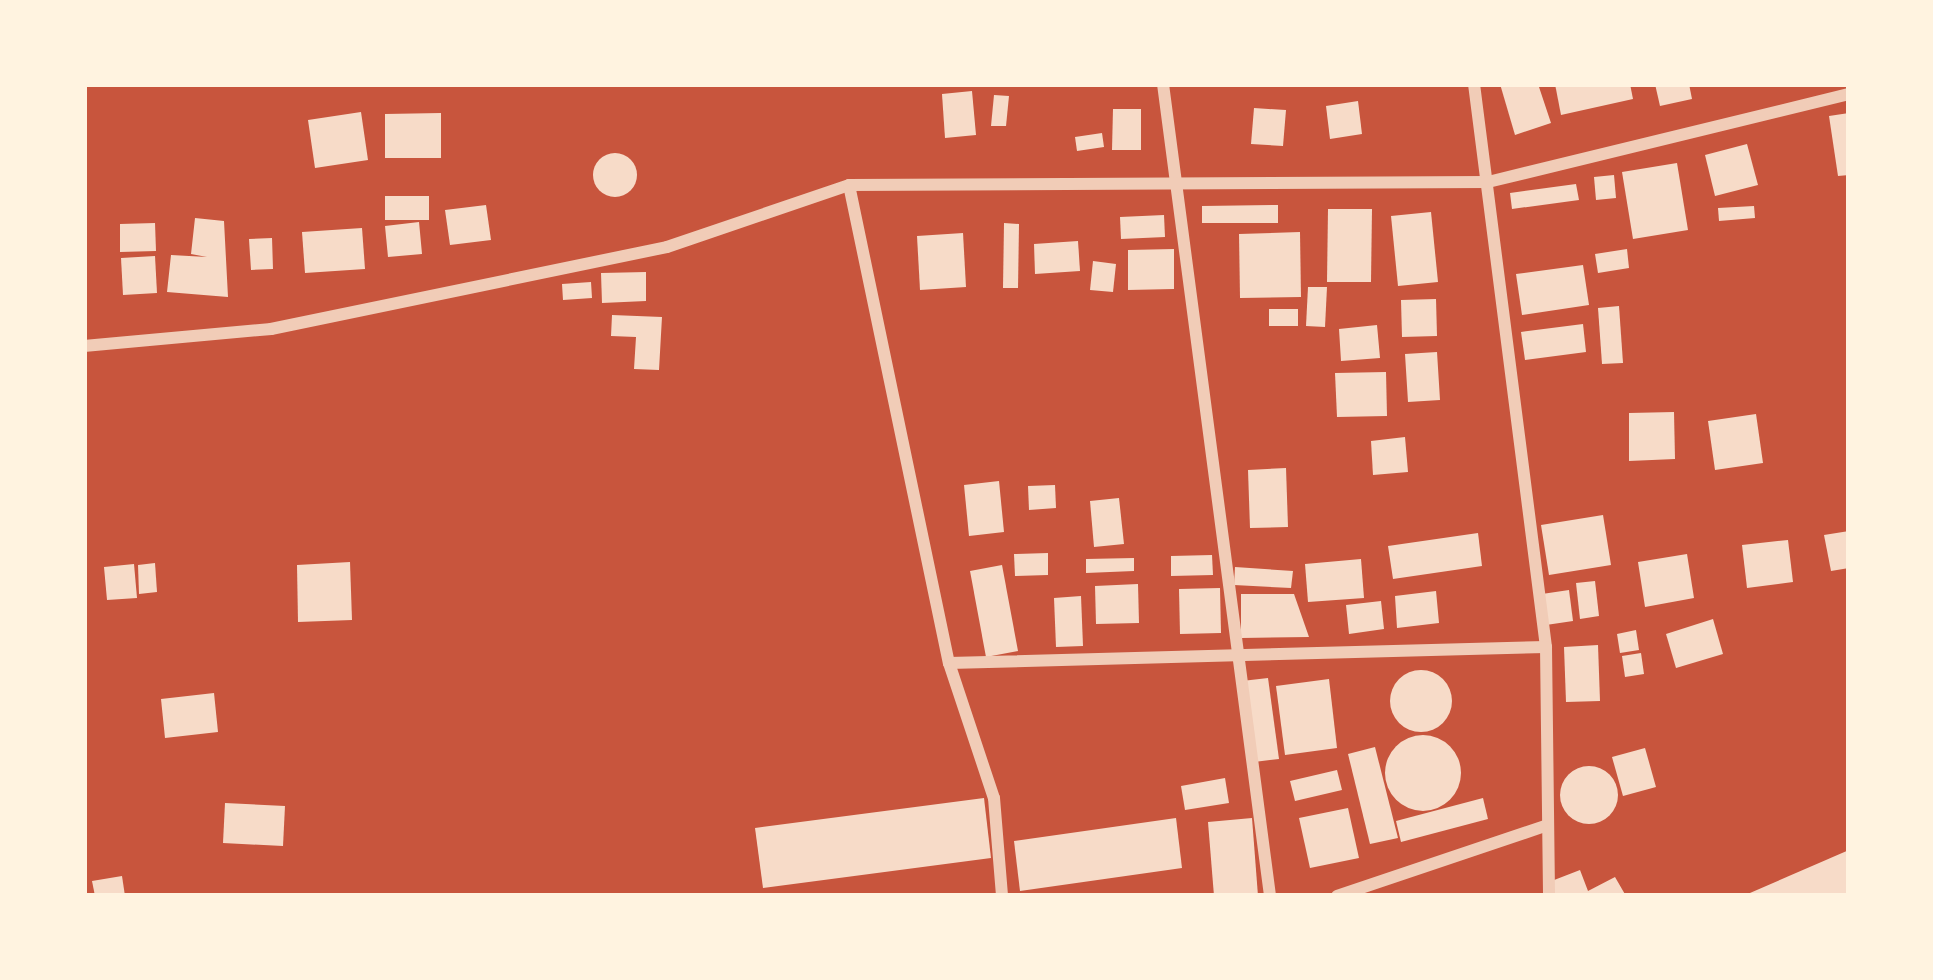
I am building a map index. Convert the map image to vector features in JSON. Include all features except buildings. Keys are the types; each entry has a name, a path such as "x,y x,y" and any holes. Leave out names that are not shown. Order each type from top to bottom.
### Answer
{"street":[{"path":"1163,84 1235,662 1270,896"},
{"path":"1474,84 1546,647 1549,896"},
{"path":"84,346 271,329 667,247 849,185 1488,182 1849,94"},
{"path":"849,185 949,663 994,798 1002,896"},
{"path":"949,663 1235,662 1546,647"},
{"path":"1337,896 1545,826"}]}
